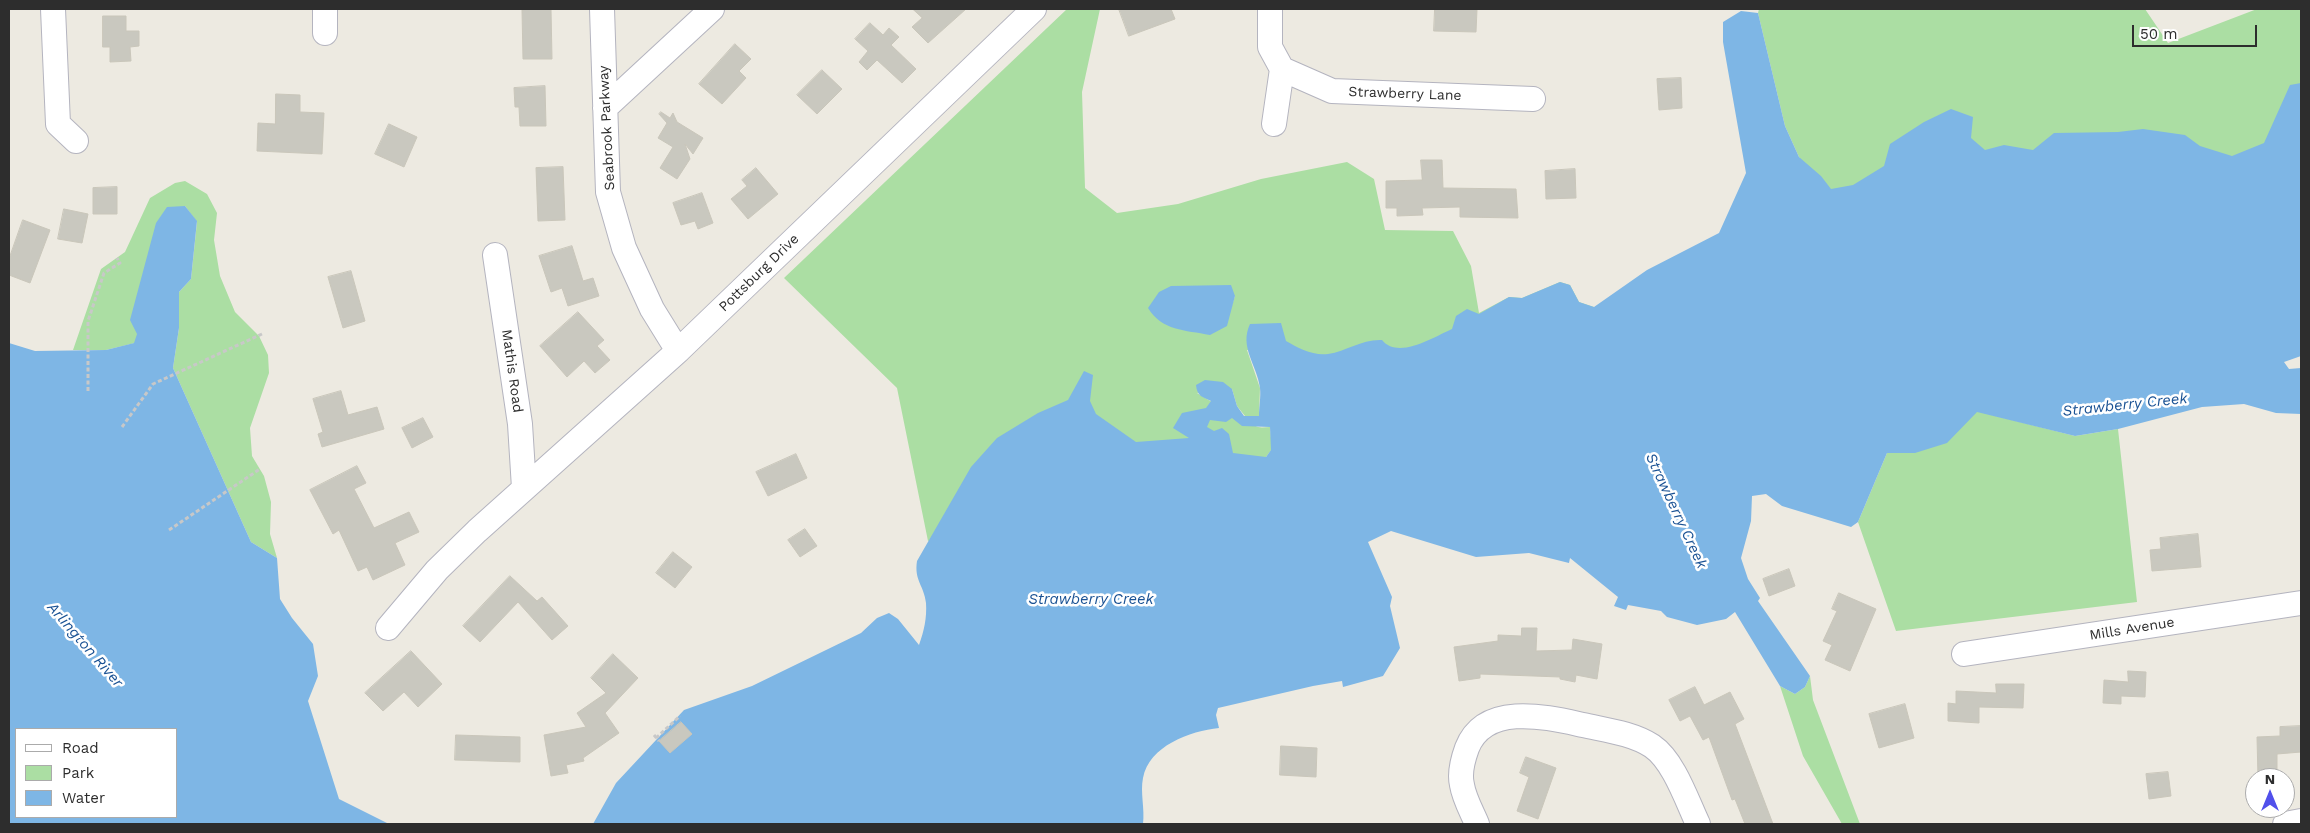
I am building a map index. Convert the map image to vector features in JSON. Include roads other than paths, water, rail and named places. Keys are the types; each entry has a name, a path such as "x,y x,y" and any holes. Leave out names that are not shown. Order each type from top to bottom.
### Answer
{"street":[{"path":"53,9 58,124 76,141"},
{"path":"325,9 325,33"},
{"name":"Seabrook Parkway","path":"602,9 608,192 624,248 652,310 678,351"},
{"path":"605,108 712,9"},
{"name":"Pottsburg Drive","path":"388,628 437,570 476,531 678,351 1034,9"},
{"path":"1270,9 1270,47 1282,69 1274,124"},
{"name":"Strawberry Lane","path":"1282,69 1332,91 1533,100"},
{"name":"Mathis Road","path":"495,255 520,424 524,488"},
{"name":"Mills Avenue","path":"1964,654 2301,603"},
{"path":"1477,824 1462,785 1462,761 1470,741 1480,729 1497,720 1518,715 1559,720 1632,737 1652,746 1665,759 1698,824"},
{"path":"2285,824 2301,821"}],"water":[{"name":"Strawberry Creek","path":"1741,11 1758,13 1785,126 1799,157 1821,176 1831,189 1853,185 1884,166 1890,144 1924,122 1951,109 1973,117 1971,138 1985,150 2004,145 2033,150 2054,133 2118,132 2143,129 2185,135 2200,146 2232,156 2264,143 2290,85 2301,83 2301,356 2284,362 2289,369 2301,368 2301,414 2276,413 2244,404 2202,407 2118,429 2075,436 1977,412 1947,443 1915,453 1887,453 1858,522 1851,527 1782,506 1766,494 1752,496 1751,521 1741,558 1748,579 1760,598 1758,601 1810,676 1805,687 1795,694 1780,686 1735,612 1726,619 1697,625 1667,617 1661,611 1628,605 1626,610 1614,606 1618,597 1570,558 1569,563 1529,553 1476,557 1391,531 1368,542 1392,597 1390,606 1400,648 1383,676 1343,687 1342,681 1313,686 1218,708 1216,715 1219,728 1196,733 1172,742 1153,757 1147,767 1142,783 1143,824 593,824 616,783 684,710 752,686 861,633 877,618 889,613 898,619 919,645 925,624 926,603 918,578 917,561 971,467 997,438 1038,413 1068,400 1084,371 1093,375 1090,401 1096,414 1136,442 1189,438 1173,428 1182,413 1206,408 1211,401 1200,396 1197,389 1196,385 1205,380 1223,382 1232,389 1237,406 1244,416 1259,416 1260,388 1246,340 1250,324 1281,323 1286,341 1301,349 1317,354 1328,354 1375,340 1382,340 1389,346 1397,348 1406,347 1416,345 1452,329 1456,316 1467,309 1479,314 1509,297 1522,298 1560,282 1570,285 1579,302 1594,307 1647,270 1719,233 1746,173 1723,42 1723,22","holes":["1232,418 1242,426 1270,427 1271,450 1266,457 1233,453 1229,434 1222,428 1214,431 1207,427 1210,420 1226,422"]},
{"name":"Arlington River","path":"185,206 197,221 191,279 179,292 179,328 173,368 251,542 277,558 280,599 292,618 313,644 318,676 308,701 339,799 389,824 9,824 9,343 35,351 106,350 134,343 137,334 130,320 156,223 167,207"},
{"path":"1231,285 1235,296 1227,326 1210,335 1167,325 1154,316 1148,308 1159,292 1171,286"}]}
